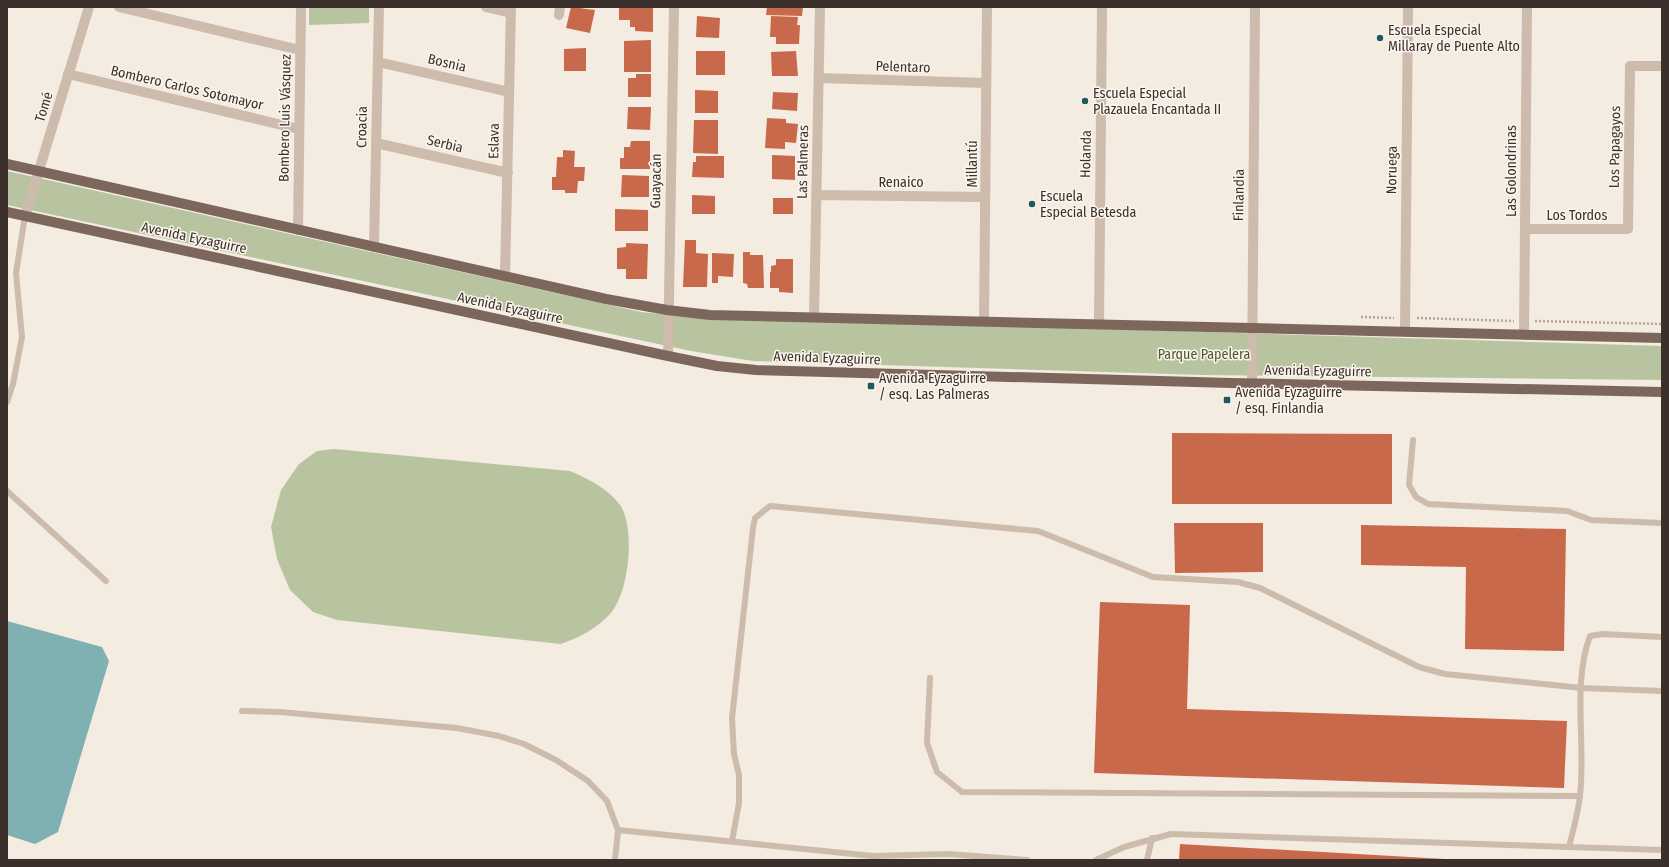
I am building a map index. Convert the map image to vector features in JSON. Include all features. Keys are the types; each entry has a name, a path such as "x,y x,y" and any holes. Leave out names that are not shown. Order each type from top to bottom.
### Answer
{"main road":[{"path":"7,164 606,299 668,310 736,316 1662,338"},
{"name":"Avenida Eyzaguirre","path":"7,212 717,366 756,370 1252,384 1662,392"}],"street":[{"name":"Tomé","path":"26,216 89,7"},
{"path":"120,7 300,50"},
{"name":"Bombero Luis Vásquez","path":"298,230 301,7"},
{"name":"Croacia","path":"374,247 379,7"},
{"path":"486,7 511,10"},
{"name":"Guayacán","path":"668,356 674,7"},
{"name":"Las Palmeras","path":"814,318 820,7"},
{"name":"Millantú","path":"984,322 987,7"},
{"name":"Holanda","path":"1099,325 1102,7"},
{"name":"Finlandia","path":"1252,384 1255,7"},
{"name":"Noruega","path":"1405,332 1408,7"},
{"name":"Las Golondrinas","path":"1524,335 1527,7"},
{"name":"Eslava","path":"505,276 511,10"},
{"name":"Bosnia","path":"378,62 509,92"},
{"name":"Los Papagayos","path":"1628,229 1630,66 1662,66"},
{"name":"Bombero Carlos Sotomayor","path":"68,74 299,129"},
{"name":"Pelentaro","path":"819,78 986,83"},
{"name":"Serbia","path":"376,143 508,173"},
{"name":"Renaico","path":"816,195 985,197"},
{"name":"Los Tordos","path":"1525,229 1628,229"}],"lane":[{"path":"7,402 13,384 22,337 16,273 26,216"},
{"path":"1413,440 1409,485 1416,497 1428,504 1567,511 1591,520 1662,522"},
{"path":"7,491 106,581"},
{"path":"732,841 739,803 738,775 734,754 732,718 753,528 755,518 770,506 1038,531 1153,578 1238,582 1260,588 1419,667 1445,674 1582,688 1662,691"},
{"path":"1569,847 1580,796 1582,688 1585,650 1590,636 1603,634 1662,637"},
{"path":"930,678 927,743 937,772 962,792 1580,796"},
{"path":"242,711 280,712 457,728 499,736 524,744 556,760 588,781 607,801 618,830 615,860"},
{"path":"618,830 899,858 948,854 1027,860"},
{"path":"1096,860 1124,847 1152,838 1171,834 1662,850"},
{"path":"1147,860 1152,838"}],"path":[{"path":"1358,317 1662,324"}],"green space":[{"path":"309,7 369,7 369,23 309,25"},
{"name":"Parque Papelera","path":"7,171 641,312 678,316 1662,346 1662,380 1203,375 753,361 691,351 7,205"},
{"path":"334,449 570,471 591,481 604,489 620,505 625,515 628,529 629,544 626,577 617,605 605,619 593,628 561,644 337,620 313,612 290,590 277,559 271,527 281,490 299,464 317,451"}],"water":[{"path":"7,621 102,647 109,661 58,832 35,844 7,835"}],"building":[{"path":"571,7 595,10 590,33 566,28"},
{"path":"619,7 653,7 653,32 635,31 635,27 630,27 630,20 619,20"},
{"path":"767,7 803,7 802,16 766,15"},
{"path":"697,16 720,18 719,38 696,37"},
{"path":"771,16 798,17 797,25 800,25 799,44 776,44 776,37 770,37"},
{"path":"651,40 651,72 624,72 624,41"},
{"path":"586,48 586,71 564,71 564,49"},
{"path":"696,51 725,51 725,75 696,75"},
{"path":"796,51 798,76 772,76 771,52"},
{"path":"636,74 651,74 651,97 628,97 628,78 636,78"},
{"path":"695,90 718,91 718,113 695,113"},
{"path":"773,92 798,93 797,111 772,109"},
{"path":"628,107 651,107 650,130 627,129"},
{"path":"767,118 786,119 786,123 798,124 796,143 785,142 785,149 765,148"},
{"path":"694,120 718,120 718,154 693,153"},
{"path":"631,141 650,141 650,169 620,169 620,158 624,158 624,147 630,147"},
{"path":"563,150 575,151 574,167 585,167 584,181 578,181 577,193 565,193 565,190 552,190 552,177 556,177 557,157 563,157"},
{"path":"772,155 795,156 795,180 772,179"},
{"path":"696,156 724,156 724,178 692,177 693,162 696,162"},
{"path":"622,175 649,176 649,197 621,197"},
{"path":"692,195 715,196 715,214 692,214"},
{"path":"773,198 793,198 793,214 773,214"},
{"path":"615,209 648,210 648,231 615,231"},
{"path":"685,240 696,240 696,253 708,254 707,287 683,287"},
{"path":"626,243 648,244 647,279 626,279 626,269 617,269 617,248 626,247"},
{"path":"743,252 750,252 750,255 763,255 764,288 748,288 747,284 743,283"},
{"path":"712,253 734,254 733,277 718,276 718,283 712,283"},
{"path":"776,259 793,259 793,293 779,292 779,288 770,288 771,266 776,265"},
{"path":"1172,433 1392,434 1392,504 1172,504"},
{"path":"1174,523 1263,523 1263,572 1175,573"},
{"path":"1361,525 1566,529 1564,651 1465,649 1466,567 1361,565"},
{"path":"1100,602 1190,605 1187,709 1567,721 1564,788 1094,773"},
{"path":"1180,844 1445,859 1445,860 1179,860"}],"place":[{"name":"Escuela Especial Millaray de Puente Alto","path":"1380,38"},
{"name":"Escuela Especial Plazauela Encantada II","path":"1085,101"},
{"name":"Escuela Especial Betesda","path":"1032,204"},
{"name":"Avenida Eyzaguirre / esq. Las Palmeras","path":"871,386"},
{"name":"Avenida Eyzaguirre / esq. Finlandia","path":"1227,400"}]}
